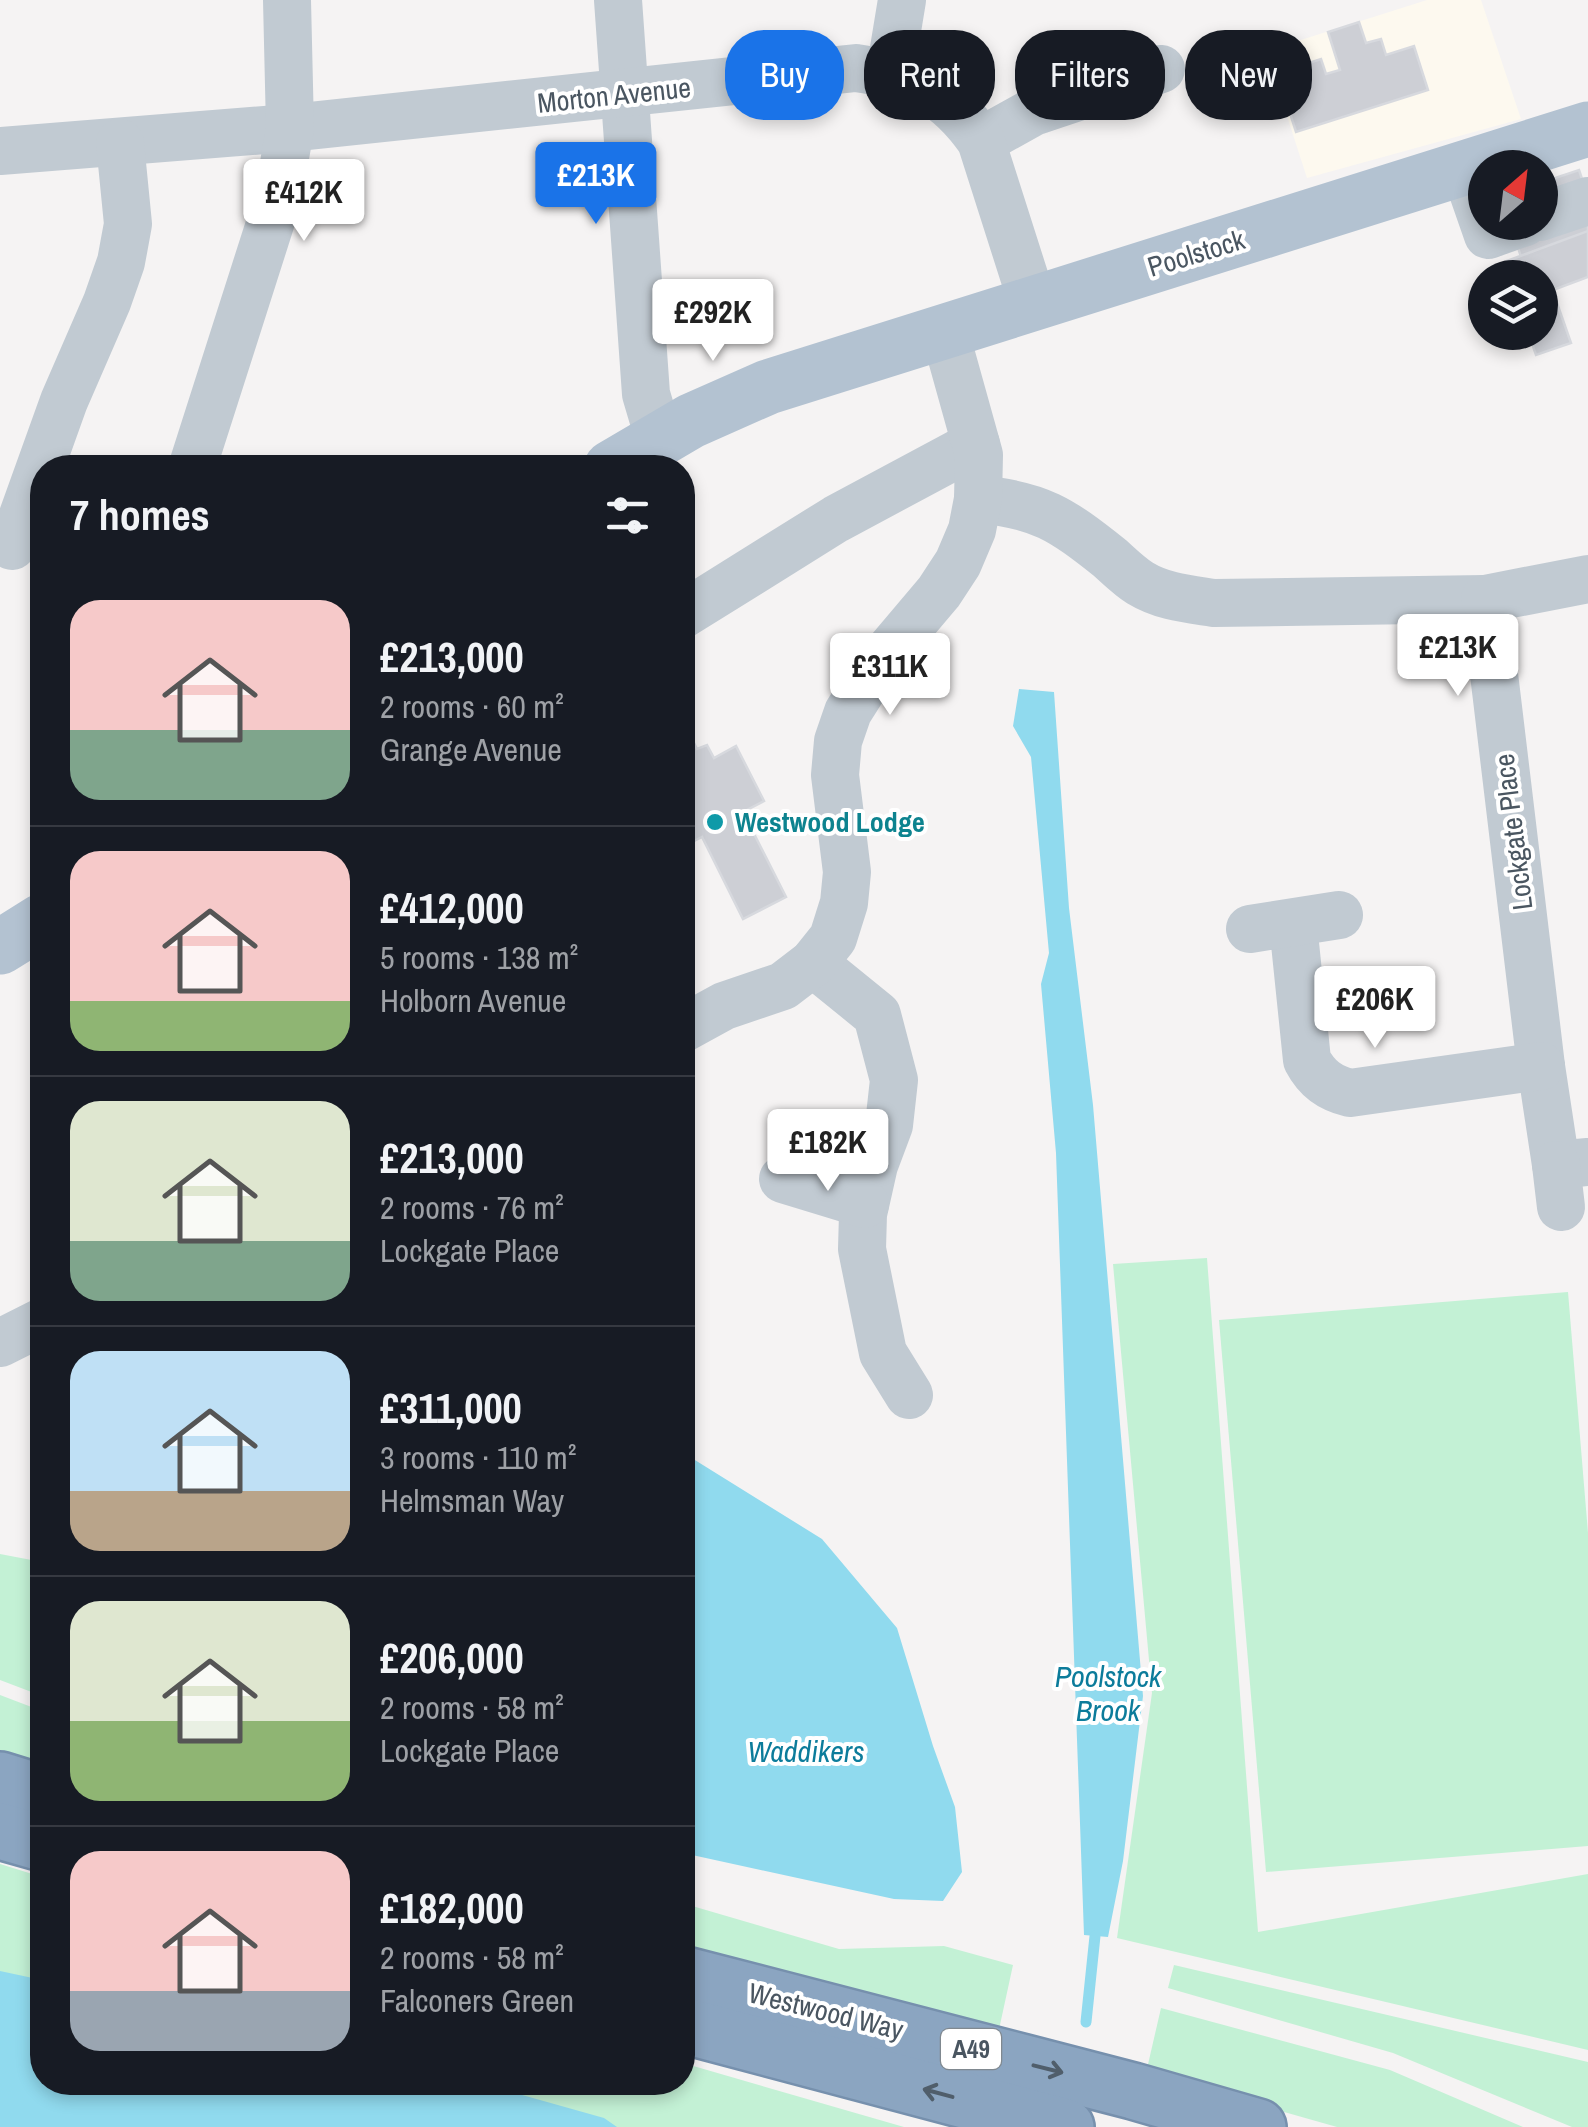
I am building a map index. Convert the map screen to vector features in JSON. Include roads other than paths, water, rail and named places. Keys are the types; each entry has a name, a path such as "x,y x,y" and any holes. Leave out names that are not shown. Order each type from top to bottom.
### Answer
{"highway":[{"path":"0,1780 30,1789"},
{"path":"0,1831 30,1840"},
{"name":"Westwood Way","path":"695,1977 1258,2127"},
{"name":"Westwood Way","path":"695,2027 1066,2127"}],"main road":[{"name":"Poolstock","path":"631,455 732,402 804,375 1588,130"},
{"path":"0,947 30,928"}],"street":[{"path":"196,455 278,199 290,128 287,0"},
{"path":"618,0 646,394 659,438"},
{"path":"897,30 902,0"},
{"name":"Morton Avenue","path":"0,152 290,128 864,69"},
{"name":"Morton Avenue","path":"967,120 982,141 1033,304"},
{"path":"982,141 1018,120"},
{"path":"45,455 121,262 128,224 120,143"},
{"path":"1466,169 1468,175"},
{"path":"1558,212 1588,201"},
{"path":"695,1022 724,1006 783,986 813,963 833,938 844,904 847,872 835,775 838,741 848,712 880,663 939,592 958,562 972,530 978,499 979,455 945,333"},
{"path":"695,607 836,519 976,444"},
{"path":"12,546 30,496"},
{"path":"978,499 1013,502 1044,512 1074,530 1139,582 1170,596 1214,603 1485,599 1588,579"},
{"name":"Lockgate Place","path":"1485,599 1541,1066 1568,1178"},
{"path":"1339,915 1272,926 1314,1074 1350,1094 1541,1066"},
{"path":"813,963 877,1015 894,1080 889,1125 874,1164 865,1204 862,1249 875,1358 909,1395"},
{"path":"783,1179 865,1204"},
{"path":"0,1343 30,1328"}],"water":[{"name":"Poolstock Brook","path":"1019,689 1054,692 1069,908 1093,1105 1143,1696 1123,1861 1108,1937 1084,1935 1056,1153 1041,984 1049,953 1031,757 1013,726"},
{"name":"Waddikers","path":"695,1460 822,1539 897,1628 955,1807 962,1872 943,1901 894,1899 695,1856"},
{"path":"0,1971 30,1977 30,2095 523,2095 604,2118 617,2127 0,2127"}],"waterway":[{"path":"1086,2022 1095,1936"}],"place":[{"name":"Westwood Lodge","path":"715,822"}]}
